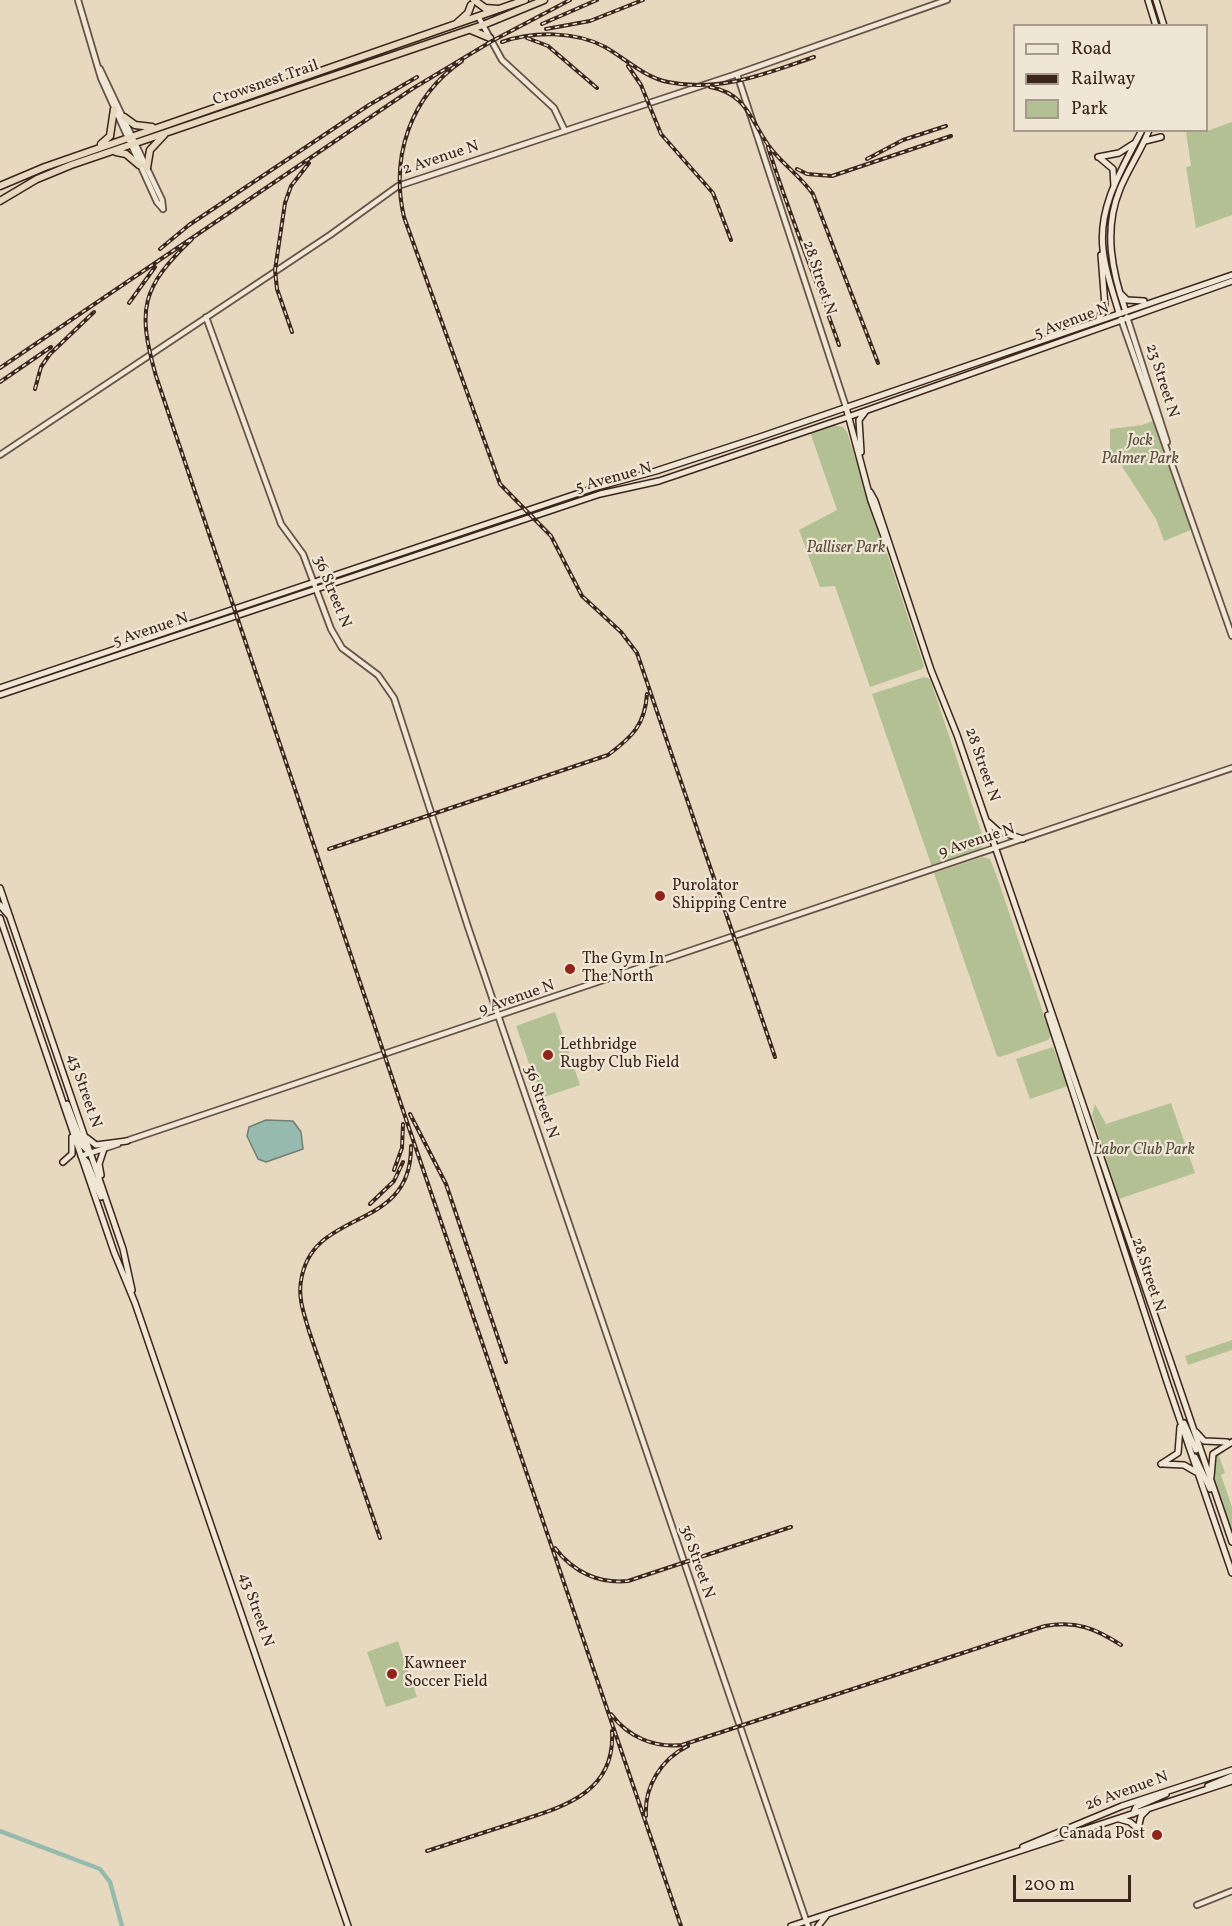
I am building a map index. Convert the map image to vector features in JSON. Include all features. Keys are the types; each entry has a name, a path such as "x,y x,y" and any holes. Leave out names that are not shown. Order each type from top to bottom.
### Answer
{"highway":[{"name":"Crowsnest Trail","path":"0,201 53,172 467,30 507,7 525,0"},
{"name":"Crowsnest Trail","path":"0,186 93,149 446,30 544,0"},
{"path":"446,30 465,16 473,3 485,8 507,7"},
{"path":"467,30 480,32 490,38"},
{"path":"93,149 110,136 114,109"},
{"path":"124,117 135,125 158,127"},
{"path":"147,168 150,150 156,141 176,130"},
{"path":"106,153 126,154 140,165"}],"main road":[{"path":"1148,0 1155,24"},
{"path":"1156,0 1163,24"},
{"path":"1097,320 1104,313 1105,306 1101,257 1106,210 1141,132"},
{"path":"1122,311 1111,261 1113,212 1120,187 1148,132"},
{"path":"1145,141 1161,137 1156,132"},
{"path":"1114,188 1113,169 1098,157 1119,153 1137,141"},
{"path":"1102,242 1124,318"},
{"name":"5 Avenue N","path":"0,695 846,407 1152,300 1232,275"},
{"name":"5 Avenue N","path":"0,688 600,494 658,481 848,417 1232,281"},
{"path":"1118,291 1131,301 1152,300"},
{"name":"28 Street N","path":"846,407 870,492 875,501 892,557 995,848 1232,1542"},
{"path":"862,465 859,420 870,409"},
{"path":"984,817 998,831 1023,839"},
{"name":"43 Street N","path":"0,888 125,1258 135,1303"},
{"path":"0,905 10,918"},
{"name":"43 Street N","path":"0,918 114,1252 135,1303 348,1926"},
{"name":"28 Street N","path":"1040,984 1055,1042 1178,1417 1232,1573"},
{"path":"56,1083 83,1146 90,1153"},
{"path":"63,1162 72,1151 71,1127"},
{"path":"82,1131 89,1142 96,1145 127,1141"},
{"path":"101,1185 99,1164 104,1149"},
{"path":"81,1156 87,1162 112,1220"},
{"path":"1167,1382 1195,1448 1200,1452"},
{"path":"1178,1417 1180,1448 1178,1453 1161,1464 1184,1464 1198,1475"},
{"path":"1190,1421 1199,1438 1204,1441 1232,1442"},
{"path":"1212,1485 1211,1458 1216,1451 1232,1442"},
{"path":"1192,1455 1200,1464 1224,1518"},
{"name":"26 Avenue N","path":"999,1857 1122,1806 1232,1770"},
{"path":"1187,1796 1232,1776"},
{"path":"1133,1814 1136,1807 1197,1781"},
{"name":"26 Avenue N","path":"791,1926 806,1924 826,1915 1232,1781"},
{"path":"1118,1819 1130,1822 1138,1829 1141,1816 1149,1808"},
{"path":"818,1926 826,1915"}],"street":[{"path":"78,0 100,68 124,117 130,137 140,165 157,202 163,208 162,200 133,144"},
{"name":"2 Avenue N","path":"0,455 330,235 398,186 737,74 947,0"},
{"path":"481,21 502,60 554,108 565,131"},
{"path":"100,68 101,78 114,109 130,137"},
{"name":"28 Street N","path":"737,74 846,407"},
{"name":"36 Street N","path":"206,317 281,524 303,554 332,629 342,648 378,675 394,698 499,1018 806,1924"},
{"name":"23 Street N","path":"1124,318 1163,425 1169,453 1232,636"},
{"name":"9 Avenue N","path":"81,1156 499,1018 1232,768"},
{"path":"1197,1905 1232,1891"}],"green space":[{"path":"1232,122 1232,215 1196,228 1186,167 1191,166 1186,132 1208,131"},
{"name":"Jock Palmer Park","path":"1153,421 1191,530 1164,541 1156,519 1110,448 1110,429 1142,425"},
{"name":"Palliser Park","path":"832,425 843,427 847,432 924,666 922,669 870,687 835,586 820,587 799,530 837,510 810,432"},
{"path":"924,677 930,679 985,843 979,851 932,867 872,694"},
{"path":"983,857 990,859 996,874 1051,1036 1048,1040 1000,1057 997,1056 934,873"},
{"name":"Lethbridge Rugby Club Field","path":"555,1012 580,1085 541,1098 516,1026"},
{"path":"1053,1047 1068,1086 1030,1099 1016,1059"},
{"name":"Labor Club Park","path":"1171,1103 1195,1173 1119,1199 1092,1115 1095,1104 1106,1124"},
{"path":"1232,1340 1232,1350 1188,1365 1185,1356"},
{"path":"1218,1453 1225,1473 1221,1475 1232,1507 1232,1535 1221,1505 1213,1470 1214,1460"},
{"name":"Kawneer Soccer Field","path":"398,1641 417,1697 386,1707 367,1652"}],"water":[{"path":"266,1120 293,1121 301,1132 303,1149 266,1162 258,1159 247,1136 249,1127"}],"waterway":[{"path":"0,1831 100,1869 110,1882 122,1926"}],"railway":[{"path":"0,368 412,89 492,41 570,0"},
{"path":"542,24 597,0"},
{"path":"546,29 590,21 643,0"},
{"path":"502,42 514,38 554,34 581,38 605,47 659,80 687,85 743,80 814,57"},
{"path":"527,38 548,46 597,88"},
{"path":"462,61 444,75 429,92 409,129 400,172 400,194 404,217 500,484 551,536 582,596 621,632 637,653 775,1057"},
{"path":"628,66 641,85 661,134 713,193 731,240"},
{"path":"160,249 189,225 369,105 417,77"},
{"path":"710,87 733,96 741,103 772,150 813,194 878,363"},
{"path":"867,159 903,140 946,126"},
{"path":"797,169 807,174 832,176 951,136"},
{"path":"768,147 839,345"},
{"path":"292,332 277,289 275,270 285,203 291,186 309,163"},
{"path":"192,239 162,272 153,286 148,301 146,333 156,376 681,1926"},
{"path":"129,303 155,267"},
{"path":"35,389 41,367 50,354 94,312"},
{"path":"0,382 51,347"},
{"path":"329,849 608,755 636,729 646,705 647,694"},
{"path":"410,1114 446,1184 506,1362"},
{"path":"394,1170 402,1148 403,1124"},
{"path":"380,1538 309,1331 302,1306 300,1287 309,1257 323,1241 380,1208 396,1194 407,1174 411,1146"},
{"path":"370,1204 394,1181 403,1162"},
{"path":"555,1548 570,1564 587,1575 607,1580 628,1581 791,1527"},
{"path":"611,1714 625,1729 642,1739 661,1745 682,1745 1045,1626 1066,1624 1085,1627 1121,1645"},
{"path":"427,1851 547,1812 580,1796 594,1785 604,1771 611,1753 612,1731"},
{"path":"646,1816 648,1795 656,1775 670,1758 688,1746"}],"place":[{"name":"Purolator Shipping Centre","path":"660,896"},
{"name":"The Gym In The North","path":"570,969"},
{"name":"Lethbridge Rugby Club Field","path":"548,1055"},
{"name":"Kawneer Soccer Field","path":"392,1674"},
{"name":"Canada Post","path":"1157,1835"}]}
